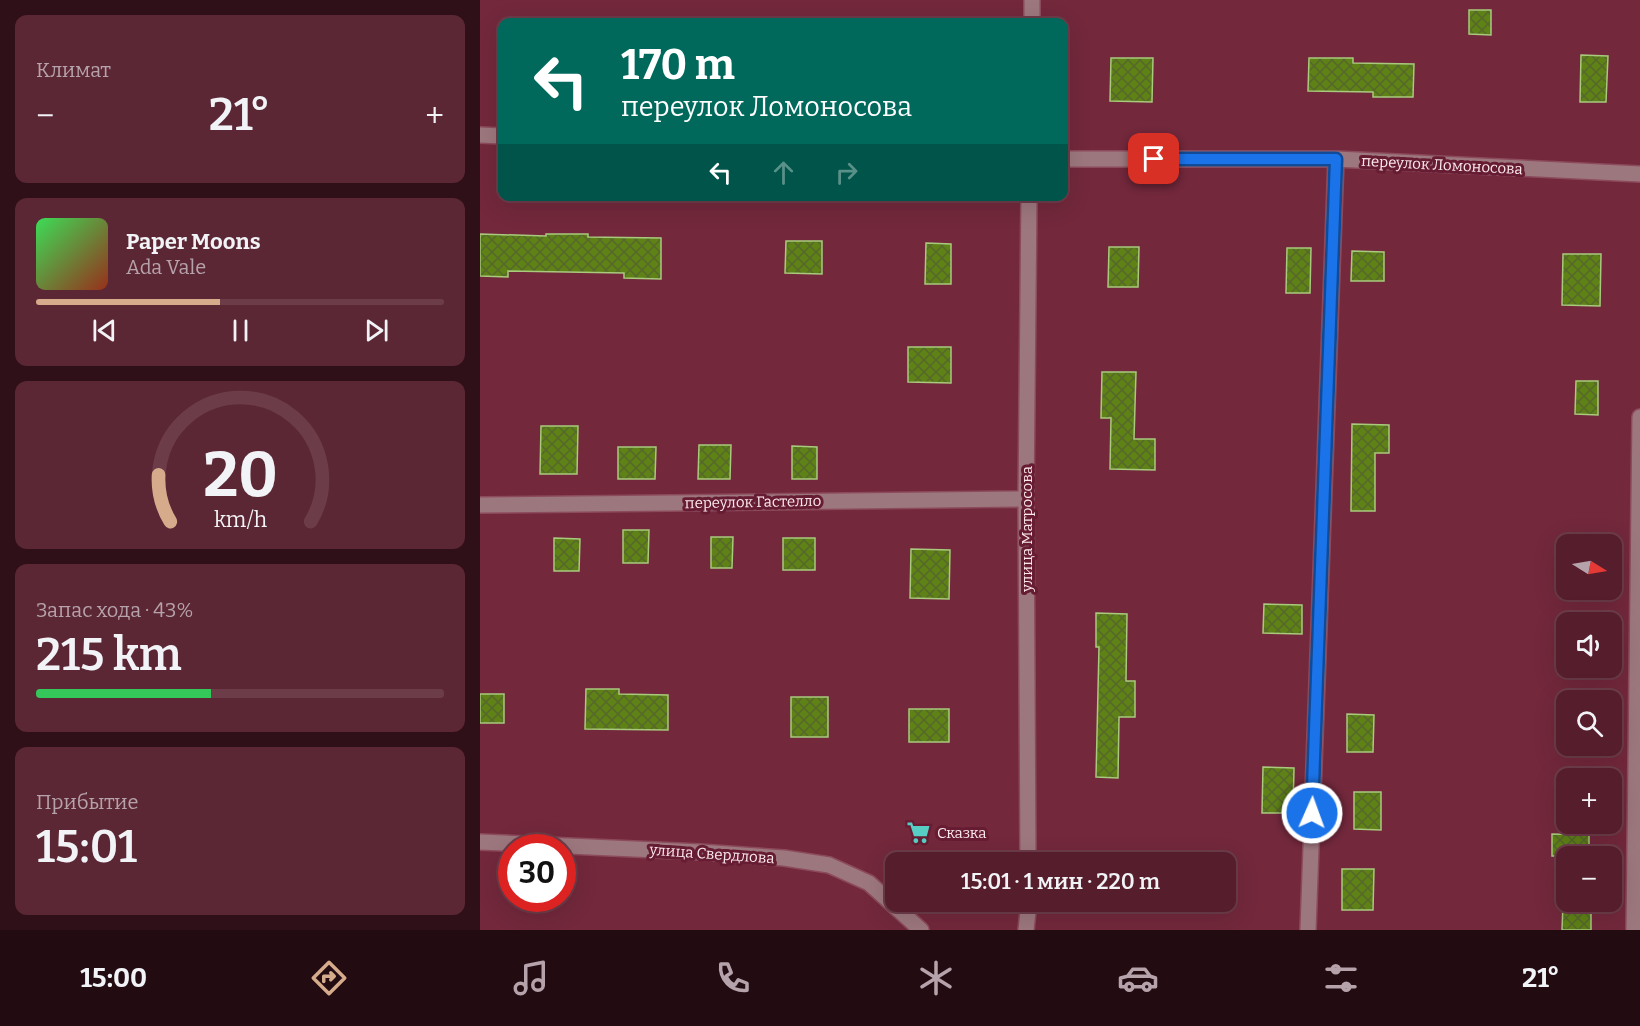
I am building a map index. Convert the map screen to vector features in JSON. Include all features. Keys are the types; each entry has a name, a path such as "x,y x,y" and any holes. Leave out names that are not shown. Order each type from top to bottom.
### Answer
{"street":[{"path":"1032,0 1032,18"},
{"path":"480,135 498,136"},
{"name":"переулок Ломоносова","path":"1068,159 1336,159 1640,174"},
{"path":"1308,930 1336,159"},
{"name":"улица Матросова","path":"1028,852 1026,499 1029,201"},
{"path":"1634,930 1640,417"},
{"name":"переулок Гастелло","path":"480,505 1026,499"},
{"name":"улица Свердлова","path":"480,842 700,852 784,858 830,865 869,883 921,930"},
{"path":"1026,930 1028,912"}],"building":[{"path":"1469,10 1491,10 1491,35 1469,34"},
{"path":"1581,55 1608,56 1606,102 1580,102"},
{"path":"1111,58 1153,58 1152,102 1110,101"},
{"path":"1309,58 1353,58 1353,63 1414,64 1413,97 1373,97 1373,92 1308,91"},
{"path":"480,234 546,236 546,234 588,234 588,237 661,238 661,279 624,278 624,273 508,271 508,277 480,276"},
{"path":"786,241 822,241 822,274 785,273"},
{"path":"926,243 951,244 951,284 925,284"},
{"path":"1109,247 1139,247 1138,287 1108,287"},
{"path":"1287,248 1311,248 1310,293 1286,293"},
{"path":"1352,251 1384,252 1384,281 1351,281"},
{"path":"1563,254 1601,254 1600,306 1562,305"},
{"path":"908,347 951,347 951,383 908,382"},
{"path":"1102,372 1136,372 1134,439 1155,439 1155,470 1110,469 1111,418 1101,418"},
{"path":"1576,381 1598,381 1598,415 1575,414"},
{"path":"1352,424 1389,425 1389,453 1375,453 1375,511 1351,511"},
{"path":"541,426 578,426 577,474 540,474"},
{"path":"699,445 731,445 730,479 698,479"},
{"path":"792,446 817,447 817,479 792,479"},
{"path":"618,447 656,447 655,479 618,479"},
{"path":"623,530 649,530 648,563 623,563"},
{"path":"711,537 733,537 732,568 711,568"},
{"path":"554,538 580,539 579,571 554,571"},
{"path":"783,538 815,538 815,570 783,570"},
{"path":"911,549 950,550 949,599 910,598"},
{"path":"1264,604 1302,605 1302,634 1263,633"},
{"path":"1096,613 1127,614 1126,681 1135,681 1135,717 1119,717 1118,778 1096,777 1099,647 1096,647"},
{"path":"586,689 619,689 619,694 668,695 668,730 585,729"},
{"path":"480,694 504,694 504,723 480,723"},
{"path":"791,697 828,697 828,737 791,737"},
{"path":"909,709 949,709 949,742 909,742"},
{"path":"1347,714 1374,715 1373,752 1347,752"},
{"path":"1263,767 1294,768 1293,813 1262,813"},
{"path":"1354,792 1381,792 1381,830 1354,829"},
{"path":"1552,834 1589,835 1589,846 1556,846 1556,856 1552,856"},
{"path":"1342,869 1374,869 1373,910 1342,910"},
{"path":"1563,912 1591,912 1591,930 1562,930"}],"place":[{"name":"Сказка","path":"919,833"}],"route":[{"path":"1154,159 1336,159 1312,813"}]}
